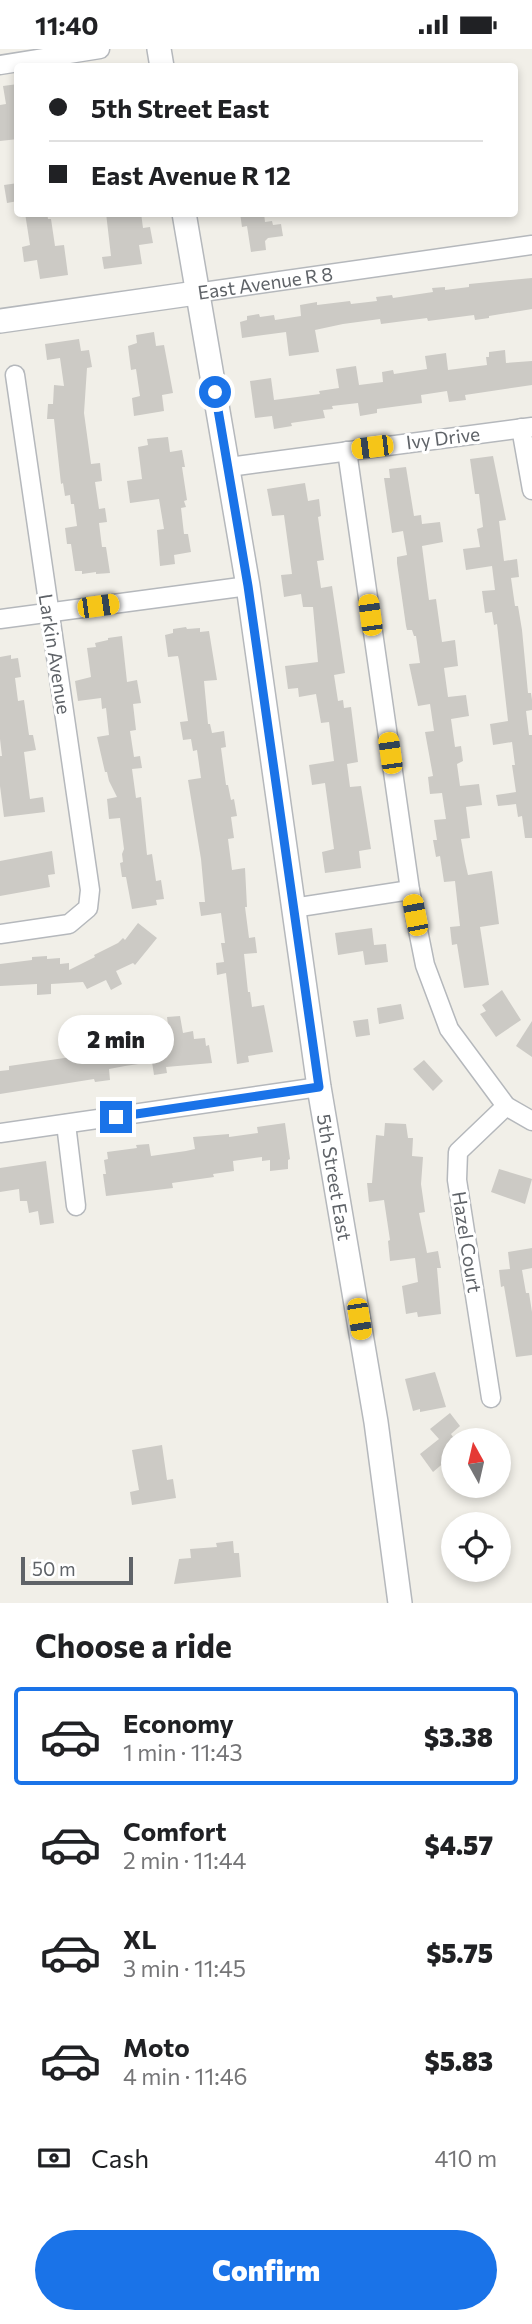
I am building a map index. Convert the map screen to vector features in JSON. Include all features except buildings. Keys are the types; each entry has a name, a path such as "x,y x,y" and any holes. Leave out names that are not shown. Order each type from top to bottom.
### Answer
{"street":[{"path":"0,65 100,49"},
{"name":"5th Street East","path":"185,217 248,586 319,1087 376,1422 400,1603"},
{"name":"East Avenue R 8","path":"0,321 532,245"},
{"name":"Larkin Avenue","path":"0,934 69,924 88,908 90,890 15,375"},
{"path":"527,428 532,489"},
{"name":"Ivy Drive","path":"229,467 527,428"},
{"path":"347,451 410,890 425,965 449,1029 506,1106 532,1121"},
{"path":"0,619 248,586"},
{"path":"293,908 410,890"},
{"path":"0,1133 319,1087"},
{"name":"Hazel Court","path":"491,1398 457,1180 458,1152 506,1106"},
{"path":"66,1124 76,1206"}],"route":[{"path":"116,1117 319,1087 248,586 215,392"}]}
